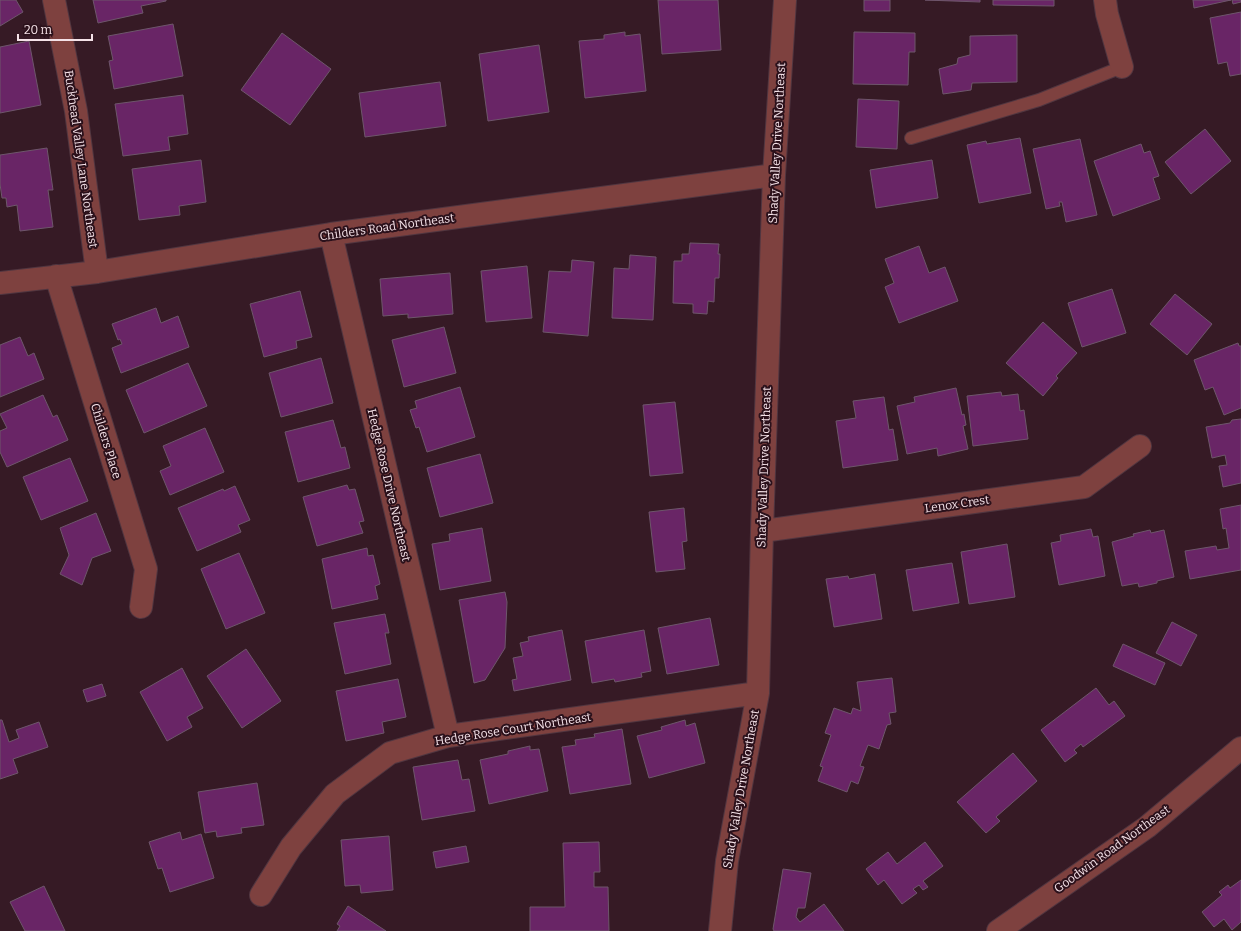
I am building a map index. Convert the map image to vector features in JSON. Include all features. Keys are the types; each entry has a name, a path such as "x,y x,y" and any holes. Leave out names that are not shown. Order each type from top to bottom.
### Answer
{"street":[{"name":"Buckhead Valley Lane Northeast","path":"54,0 76,111 97,272"},
{"name":"Shady Valley Drive Northeast","path":"720,931 727,861 758,693 774,175 785,0"},
{"path":"1105,0 1107,14 1122,67"},
{"name":"Childers Road Northeast","path":"0,282 97,272 331,234 774,175"},
{"name":"Hedge Rose Drive Northeast","path":"331,234 448,736"},
{"name":"Childers Place","path":"56,276 146,569 141,607"},
{"name":"Lenox Crest","path":"762,531 1084,487 1140,446"},
{"name":"Hedge Rose Court Northeast","path":"260,895 291,847 335,794 390,753 448,736 758,693"},
{"name":"Goodwin Road Northeast","path":"998,931 1147,827 1240,749"}],"lane":[{"path":"911,138 1039,100 1122,67"}],"building":[{"path":"0,0 16,0 23,12 0,26"},
{"path":"93,0 166,1 141,6 143,13 98,23"},
{"path":"658,0 718,0 721,50 662,54"},
{"path":"864,0 890,0 890,11 864,11"},
{"path":"925,0 980,0 980,2"},
{"path":"993,0 1054,0 1054,6 993,5"},
{"path":"1193,0 1231,0 1194,8"},
{"path":"1232,0 1241,0 1241,2 1233,4"},
{"path":"1241,12 1241,74 1230,76 1227,62 1218,64 1210,18"},
{"path":"173,24 183,76 114,89 109,61 113,60 108,36"},
{"path":"625,32 625,36 640,34 646,91 585,98 579,41 604,39 604,35"},
{"path":"854,32 915,33 915,52 909,52 908,85 853,84"},
{"path":"282,33 331,69 290,125 241,90"},
{"path":"1017,35 1017,82 972,83 971,90 943,94 939,69 957,64 958,58 970,55 970,36"},
{"path":"29,41 41,105 0,113 0,47"},
{"path":"539,45 549,112 488,121 479,54"},
{"path":"440,82 446,126 365,137 359,93"},
{"path":"183,95 188,134 168,137 170,150 123,156 115,104"},
{"path":"858,99 899,101 897,149 856,147"},
{"path":"1205,129 1231,161 1191,194 1165,162"},
{"path":"1020,138 1031,193 979,203 967,145 986,141 987,144"},
{"path":"1080,139 1097,215 1066,222 1062,202 1059,202 1060,206 1046,209 1033,149"},
{"path":"1141,144 1144,153 1150,151 1159,176 1153,178 1160,199 1113,216 1094,161"},
{"path":"47,148 53,190 48,190 53,227 20,231 17,205 7,207 6,198 2,198 0,184 0,155"},
{"path":"201,160 206,202 179,206 180,215 139,220 132,169"},
{"path":"932,160 938,198 876,208 870,170"},
{"path":"690,243 719,244 719,278 715,278 714,302 708,301 707,314 693,313 693,304 673,303 674,261 682,261 682,254 689,254"},
{"path":"919,246 929,273 945,267 958,301 899,323 885,287 894,283 885,259"},
{"path":"630,255 656,257 653,320 612,318 614,268 629,269"},
{"path":"572,260 594,262 588,336 543,332 549,271 571,272"},
{"path":"527,266 532,318 486,322 481,271"},
{"path":"450,273 453,314 408,318 408,314 383,316 380,279"},
{"path":"1112,289 1126,333 1082,347 1068,303"},
{"path":"300,291 312,337 296,341 297,348 264,357 250,304"},
{"path":"1175,294 1212,324 1187,355 1150,324"},
{"path":"156,308 161,323 178,316 189,347 121,373 112,348 122,344 120,339 118,340 112,324"},
{"path":"1043,322 1077,353 1056,376 1058,378 1043,396 1006,363"},
{"path":"444,327 456,373 404,387 392,340"},
{"path":"20,337 28,356 34,353 44,379 0,397 0,345"},
{"path":"1238,343 1239,346 1241,346 1241,408 1224,415 1213,387 1205,390 1194,360"},
{"path":"321,358 333,403 281,417 269,373"},
{"path":"188,363 207,406 144,433 126,390"},
{"path":"460,387 475,437 427,452 419,427 416,428 410,410 417,408 415,401"},
{"path":"956,388 962,415 964,414 966,425 963,426 968,449 938,456 937,448 907,454 897,406 915,402 914,397"},
{"path":"1001,392 1002,396 1018,394 1020,411 1024,410 1028,439 973,446 967,396"},
{"path":"43,395 53,417 57,415 68,440 7,467 0,452 0,431 7,428 0,414"},
{"path":"884,397 889,430 893,429 898,460 843,468 836,421 856,418 853,401"},
{"path":"675,402 683,473 650,476 643,405"},
{"path":"1241,419 1241,483 1223,487 1219,466 1227,465 1225,455 1212,458 1206,427 1230,423 1232,420"},
{"path":"333,420 341,448 345,447 350,468 298,482 285,432"},
{"path":"205,428 224,472 170,495 160,471 171,466 163,446"},
{"path":"480,454 493,503 440,517 427,468"},
{"path":"70,458 88,501 41,520 23,477"},
{"path":"347,485 349,490 355,489 364,521 359,522 363,533 317,546 303,497"},
{"path":"235,486 250,520 238,525 241,532 197,551 178,508 223,489 224,491"},
{"path":"1241,505 1241,570 1190,579 1185,551 1216,546 1217,550 1229,548 1226,528 1223,529 1220,509"},
{"path":"684,508 687,541 682,542 685,569 656,572 649,512"},
{"path":"96,513 111,551 92,558 82,585 60,574 69,555 60,528"},
{"path":"482,528 491,581 440,590 432,544 450,541 449,534"},
{"path":"1091,529 1093,537 1098,536 1105,576 1059,585 1051,543 1061,541 1060,535"},
{"path":"1150,530 1151,533 1164,530 1174,577 1139,587 1138,583 1122,586 1112,542 1134,536 1133,534"},
{"path":"1007,544 1015,597 969,604 961,552"},
{"path":"367,548 368,556 373,555 380,584 375,586 378,599 332,609 322,559"},
{"path":"239,553 265,613 226,629 201,569"},
{"path":"952,563 959,603 913,611 906,570"},
{"path":"875,574 882,619 834,627 826,579 848,576 849,579"},
{"path":"505,592 507,602 505,648 485,680 474,683 459,600"},
{"path":"385,614 389,633 385,633 391,664 345,674 334,623"},
{"path":"710,618 719,665 667,674 658,628"},
{"path":"1172,622 1197,635 1181,666 1156,653"},
{"path":"562,630 571,680 514,691 512,680 517,679 513,658 523,656 520,643 529,641 528,637"},
{"path":"644,630 651,671 641,673 642,677 615,682 614,679 592,683 585,641"},
{"path":"1123,644 1165,663 1155,685 1113,666"},
{"path":"246,649 281,701 242,728 207,676"},
{"path":"182,668 203,708 187,717 192,727 167,741 140,692"},
{"path":"892,678 896,712 889,713 891,724 887,725 879,749 868,745 860,766 864,767 858,784 851,781 847,792 818,781 823,767 820,766 831,735 825,733 834,708 851,714 853,708 861,711 857,682"},
{"path":"398,679 406,717 382,722 384,733 346,741 336,691"},
{"path":"102,684 106,696 87,702 83,690"},
{"path":"1096,688 1109,705 1114,701 1125,716 1083,747 1081,744 1074,750 1077,753 1065,762 1041,730"},
{"path":"0,720 2,720 9,742 19,738 16,730 39,722 48,747 13,759 18,773 0,779"},
{"path":"685,720 686,726 695,723 705,763 649,778 637,736 662,730 661,727"},
{"path":"622,729 631,784 570,794 562,747 576,745 575,740 595,737 594,734"},
{"path":"530,746 530,750 539,749 548,791 489,804 480,760 508,754 508,751"},
{"path":"1013,753 1037,781 996,817 1000,821 986,833 957,802"},
{"path":"458,760 462,780 469,779 475,811 422,820 413,767"},
{"path":"257,783 264,825 241,828 242,833 217,837 216,831 205,833 198,792"},
{"path":"180,832 182,840 201,834 214,878 170,892 162,868 158,869 149,842"},
{"path":"389,836 393,890 361,893 360,885 345,886 341,840"},
{"path":"599,842 600,872 594,872 594,887 608,887 609,931 530,931 530,907 565,907 563,843"},
{"path":"925,842 943,866 923,881 928,887 923,890 919,885 913,889 917,893 902,904 884,880 878,885 866,869 888,852 897,864"},
{"path":"466,846 469,862 436,868 433,852"},
{"path":"783,869 811,873 805,908 798,908 796,917 800,922 824,904 844,931 774,931 773,929"},
{"path":"1241,880 1241,922 1232,930 1224,919 1214,927 1202,912 1222,895 1219,892 1228,885 1230,888"},
{"path":"44,886 65,931 25,931 10,902"},
{"path":"348,906 386,931 337,931 340,926 337,924"}]}
